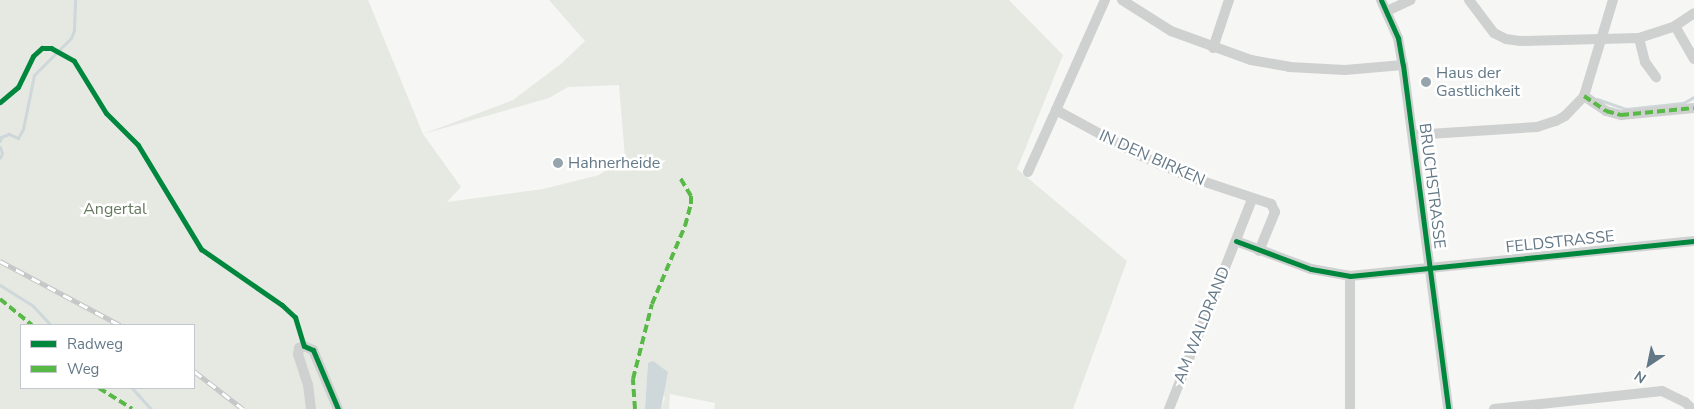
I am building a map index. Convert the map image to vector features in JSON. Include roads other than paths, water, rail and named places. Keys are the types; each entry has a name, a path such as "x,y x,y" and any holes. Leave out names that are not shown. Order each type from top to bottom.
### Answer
{"street":[{"path":"1028,172 1105,0"},
{"path":"1122,0 1171,31 1212,48 1251,60 1289,67 1345,70 1403,65"},
{"path":"1212,48 1229,0"},
{"name":"BRUCHSTRASSE","path":"1381,0 1398,38 1403,65 1448,409"},
{"path":"1387,11 1411,0"},
{"path":"1469,0 1490,29 1506,39 1521,41 1639,38 1675,26 1694,13"},
{"path":"1413,135 1546,125 1573,110 1584,96 1613,0"},
{"path":"1675,26 1694,59"},
{"path":"1639,38 1645,62 1656,77"},
{"path":"1584,96 1606,111 1621,115 1694,108"},
{"name":"IN DEN BIRKEN","path":"1056,110 1139,155 1187,176 1252,199 1268,202 1274,208 1259,251"},
{"path":"1252,199 1236,241 1259,251 1311,269 1350,276 1429,267"},
{"name":"AM WALDRAND","path":"1169,409 1236,241"},
{"name":"FELDSTRASSE","path":"1429,267 1694,241"},
{"path":"1350,276 1350,409"},
{"path":"311,409 308,385 298,355 299,348 304,346 313,350 338,409"},
{"path":"1494,409 1662,391 1685,402 1692,409"}],"waterway":[{"path":"0,141 1,137 9,134 18,138 23,129 34,75 71,38 74,30 75,0"},
{"path":"1597,99 1626,109 1683,103 1694,97"},
{"path":"0,147 2,153 0,158"},
{"path":"0,285 33,306 50,324"},
{"path":"133,389 151,409"}],"railway":[{"path":"0,261 118,324"},
{"path":"195,372 243,409"}],"place":[{"name":"Haus der Gastlichkeit","path":"1426,82"},
{"name":"Hahnerheide","path":"558,163"}],"park label":[{"name":"Angertal","path":"115,209"}]}
